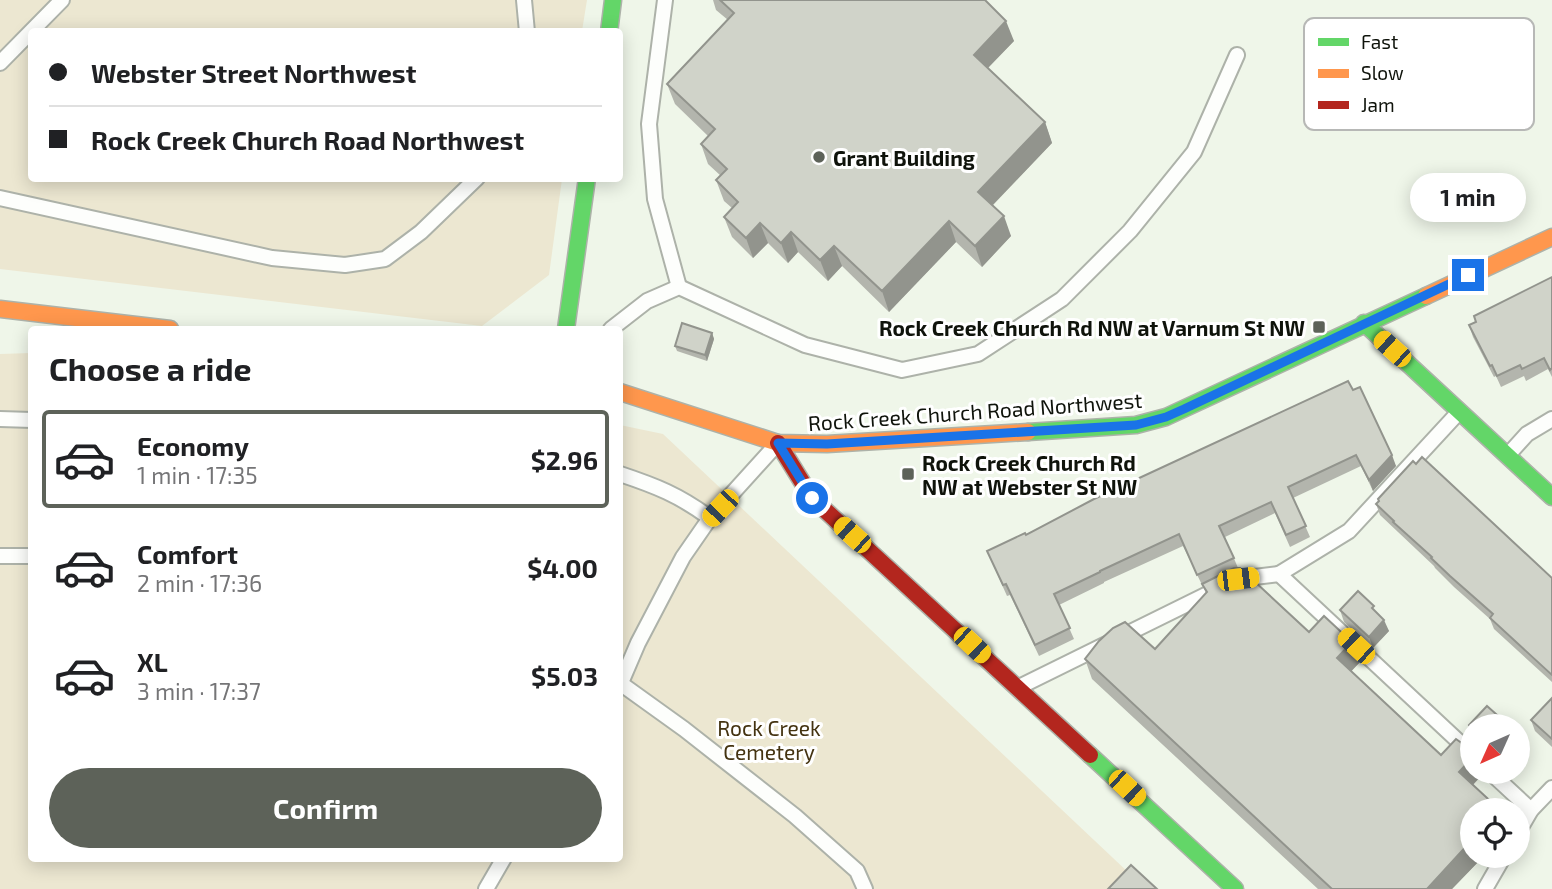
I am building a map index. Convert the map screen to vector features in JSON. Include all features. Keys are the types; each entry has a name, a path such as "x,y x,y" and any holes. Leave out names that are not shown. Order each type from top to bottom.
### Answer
{"street":[{"path":"610,28 613,0"},
{"path":"566,326 586,182"},
{"name":"Rock Creek Church Road Northwest","path":"623,393 778,443 827,444 1136,425 1184,409 1552,237"},
{"path":"0,309 144,326"},
{"path":"1364,324 1552,497"},
{"path":"778,443 812,498 1235,889"}],"lane":[{"path":"34,28 62,0"},
{"path":"524,0 527,28"},
{"path":"665,0 649,124 655,199 679,287"},
{"path":"0,63 28,35"},
{"path":"615,326 647,301 679,287 805,345 902,370 978,354 1062,299 1130,231 1194,152 1237,55"},
{"path":"0,198 272,258 345,265 385,259 421,232 473,182"},
{"path":"1018,687 1238,579 1279,574 1349,531 1460,411"},
{"path":"0,419 28,419"},
{"path":"1507,456 1527,434 1552,419"},
{"path":"623,677 682,557 710,519 778,443"},
{"path":"623,475 660,488 710,519"},
{"path":"0,556 28,556"},
{"path":"1279,574 1460,743"},
{"path":"623,686 684,729 794,816 857,871 865,889"},
{"path":"1503,784 1531,810 1552,788"},
{"path":"486,889 502,862"},
{"path":"1485,889 1497,868"}],"green space":[{"path":"0,0 587,0 582,28 28,28 28,182 562,182 549,275 482,326 0,269"},
{"name":"Rock Creek Cemetery","path":"28,353 28,862 623,862 623,426 663,434 1130,874 1117,889 0,889 0,354"}],"building":[{"name":"Grant Building","path":"720,0 985,0 1006,21 974,55 1045,122 978,192 1004,216 975,246 949,221 882,291 834,246 820,260 791,232 781,243 760,223 746,238 724,217 738,202 716,180 727,169 701,144 715,129 667,84 734,13"},
{"path":"1552,277 1552,368 1550,370 1544,358 1522,369 1520,365 1497,376 1469,325 1476,322 1474,316"},
{"path":"682,323 712,333 705,355 675,346"},
{"path":"1348,381 1353,390 1360,387 1392,455 1369,480 1356,455 1288,487 1306,526 1286,535 1271,502 1219,526 1234,558 1197,575 1179,534 1100,571 1054,594 1070,628 1035,645 987,551 1025,533 1026,535 1094,499"},
{"path":"1422,457 1552,578 1552,675 1490,618 1493,614 1376,504 1413,461 1416,464"},
{"path":"1234,568 1240,568 1309,632 1324,616 1352,642 1337,658 1441,755 1456,739 1460,742 1460,784 1472,784 1487,798 1460,798 1460,853 1427,889 1332,889 1085,659 1113,628 1125,622 1155,649 1207,592 1202,584"},
{"path":"1358,591 1384,620 1369,637 1340,610"},
{"path":"1552,698 1552,739 1531,720"},
{"path":"1487,706 1496,714 1479,714"},
{"path":"1131,865 1157,889 1108,889"}],"traffic: fast":[{"path":"610,28 613,0"},
{"path":"566,326 586,182"},
{"path":"1028,432 1136,425 1166,417 1426,296"},
{"path":"1364,323 1552,497"},
{"path":"1090,755 1235,889"}],"traffic: slow":[{"path":"1426,296 1552,237"},
{"path":"0,309 144,326"},
{"path":"623,393 778,443 827,444 1028,432"}],"traffic: jam":[{"path":"778,443 812,498 1090,755"}],"place":[{"name":"Grant Building","path":"819,157"},
{"name":"Rock Creek Church Rd NW at Varnum St NW","path":"1319,327"},
{"name":"Rock Creek Church Rd NW at Webster St NW","path":"908,474"}],"route":[{"path":"812,498 778,443 827,444 985,436 1146,423 1184,409 1468,275"}]}
